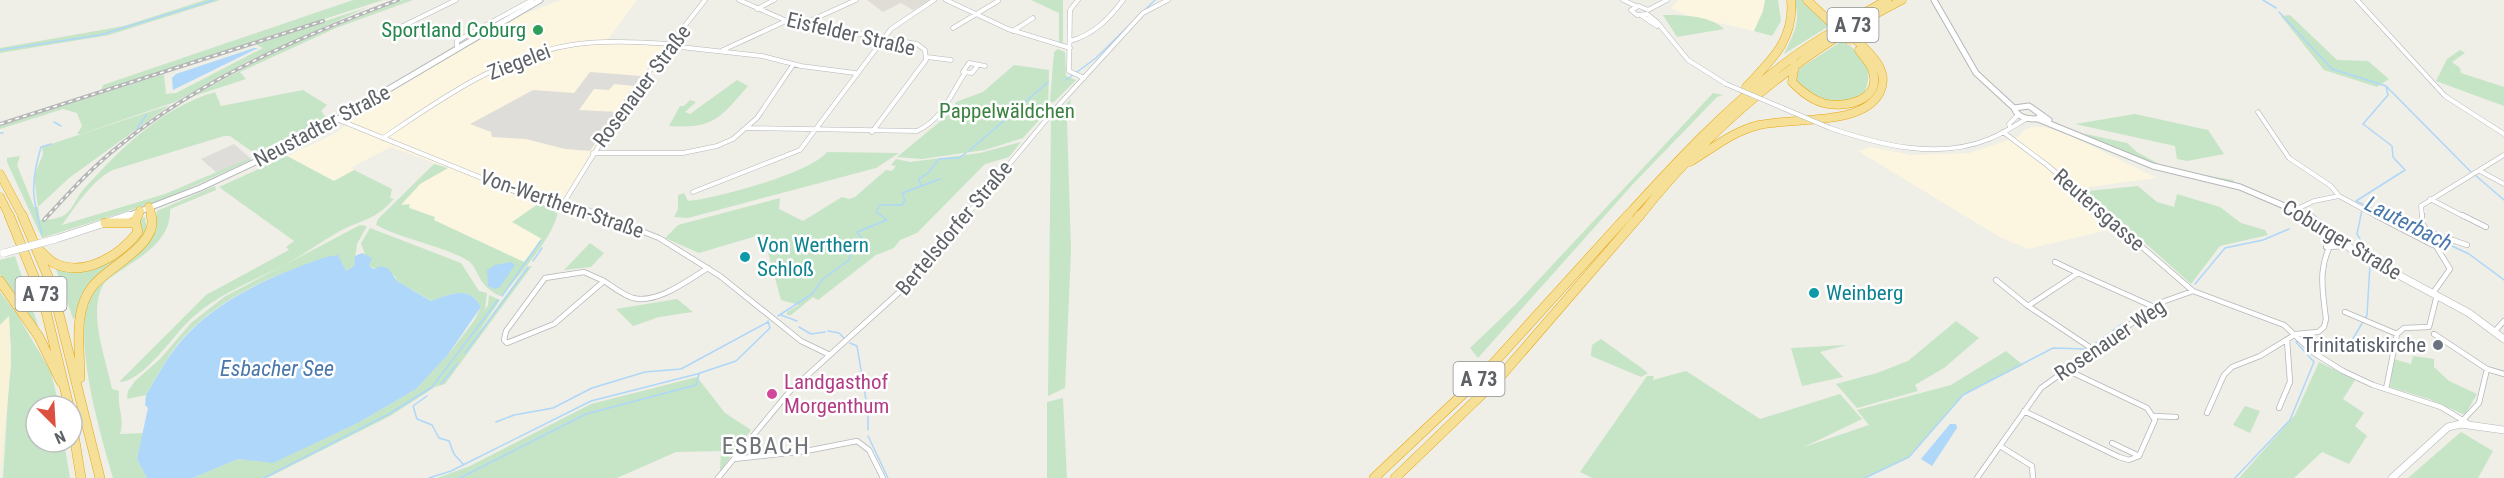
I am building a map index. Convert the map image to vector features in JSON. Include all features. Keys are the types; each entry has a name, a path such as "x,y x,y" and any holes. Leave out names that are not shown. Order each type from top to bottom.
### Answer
{"highway":[{"path":"1729,108 1788,38 1794,16 1791,0"},
{"path":"1807,0 1829,17"},
{"path":"1682,167 1729,136 1747,128 1775,122 1838,116 1869,105 1881,92 1883,77 1877,62 1814,0"},
{"name":"A 73","path":"1374,478 1430,429 1500,358 1669,168 1729,108 1813,41 1887,0"},
{"name":"A 73","path":"1395,478 1511,365 1682,167 1740,109 1795,63 1852,26 1902,0"},
{"path":"1795,63 1792,82 1808,96 1830,104 1844,105 1863,101 1874,88 1875,75 1870,63 1852,39"},
{"name":"A 73","path":"0,174 38,248 60,313 100,478"},
{"name":"A 73","path":"0,197 27,253 40,291 66,394"},
{"path":"38,248 57,265 69,267 90,264 124,248 138,232 136,224 144,209 153,222 147,239 98,279 85,297 81,324 80,393"},
{"path":"105,223 136,224"},
{"path":"0,281 39,337 65,394"},
{"path":"77,454 81,478"}],"street":[{"path":"403,26 456,0"},
{"path":"456,46 456,41 532,0"},
{"name":"Neustadter Straße","path":"2,254 92,228 238,170 339,120 456,46 540,0"},
{"name":"Rosenauer Straße","path":"563,204 629,97 705,0"},
{"name":"Eisfelder Straße","path":"739,0 786,21 882,40 917,44 925,50 927,57"},
{"path":"757,9 774,0"},
{"path":"803,24 856,0"},
{"path":"693,192 796,153 882,40 906,17 934,0"},
{"path":"946,0 1013,31 1070,48"},
{"path":"1078,0 1070,10 1069,71 1080,76"},
{"path":"1070,41 1083,37 1096,29 1123,0"},
{"name":"Bertelsdorfer Straße","path":"718,478 777,405 906,286 1080,76 1100,60 1147,10 1168,0"},
{"path":"1623,0 1645,12 1688,60 1726,84 1830,128 1883,144 1934,149 1974,145 2026,119 2040,117"},
{"path":"1634,7 1632,13 1645,12 1667,0"},
{"path":"1934,0 1972,67 2003,98 2016,106 2018,115"},
{"path":"2357,0 2385,25 2408,56 2447,98 2504,134"},
{"path":"953,28 998,1"},
{"path":"1013,31 1033,18"},
{"path":"720,51 786,21"},
{"name":"Ziegelei","path":"383,138 472,80 547,50 596,42 671,45 762,56 793,65 855,73"},
{"name":"Eisfelder Straße","path":"927,57 951,60"},
{"name":"Eisfelder Straße","path":"872,132 927,57"},
{"path":"747,128 909,133 929,127 949,103 951,92 965,73 969,63 985,66"},
{"path":"593,153 654,154 690,151 724,143 747,128 778,91 793,65"},
{"path":"965,73 972,74 978,65"},
{"name":"Coburger Straße","path":"2016,106 2034,107 2040,117 2153,166 2240,187 2297,209 2367,259 2435,294 2504,339"},
{"path":"2258,112 2289,158 2331,186 2339,196 2436,246"},
{"path":"2018,115 2026,119"},
{"path":"2010,127 2009,124 2018,115"},
{"name":"Von-Werthern-Straße","path":"339,120 526,196 581,207 647,232 708,268 801,341 830,355"},
{"name":"Reutersgasse","path":"2003,132 2054,171 2193,291"},
{"path":"2386,388 2394,364 2397,334 2404,328 2429,327 2435,294 2450,274 2450,269 2430,239 2420,218 2420,209 2430,199 2504,155"},
{"path":"2475,173 2504,184"},
{"path":"2297,209 2314,201 2339,196"},
{"path":"2430,199 2486,227"},
{"path":"2426,231 2466,245"},
{"path":"2193,291 2305,332 2318,332 2324,327 2326,319 2319,271 2326,248 2336,236"},
{"path":"2326,248 2347,246"},
{"path":"2055,262 2154,307"},
{"path":"604,281 546,329 507,343 504,340 506,332 545,278 584,272 604,281 631,298 641,299 680,285 708,268"},
{"path":"2028,306 2078,273"},
{"path":"1996,280 2028,306 2094,350"},
{"name":"Rosenauer Weg","path":"1977,478 2042,388 2065,369 2154,307 2193,291"},
{"path":"2345,312 2397,334"},
{"path":"2495,331 2504,321"},
{"path":"2284,325 2308,348 2343,371 2428,401 2466,422 2502,432"},
{"path":"2207,413 2224,375 2232,367 2260,356 2305,332"},
{"path":"2434,334 2487,369 2503,373"},
{"path":"2278,408 2285,399 2292,372 2286,359 2287,340"},
{"path":"2024,411 2119,457 2129,460 2139,456 2155,420 2154,416 2147,408 2065,369"},
{"path":"2392,478 2448,427 2466,422 2484,396 2487,369"},
{"path":"2154,416 2176,417"},
{"path":"734,459 806,451 852,440 860,442 869,450 883,478"},
{"path":"2112,443 2139,456"},
{"path":"2000,446 2032,466 2033,478"}],"shaded area":[{"path":"561,0 637,0 606,42 669,47 558,208 538,204 513,222 542,239 524,262 462,235 433,220 434,217 409,207 409,205 401,205 420,184 448,168 391,147 352,167 354,170 334,181 287,156 336,133 372,104 513,18"},
{"path":"867,0 930,0 913,10 901,3 883,12"},
{"path":"1678,0 1765,0 1754,31 1685,15 1671,8"},
{"path":"590,72 641,76 634,86 614,84 609,90 594,89 579,110 617,112 590,151 565,149 526,139 492,137 491,132 470,124 533,90 574,93"},
{"path":"2032,127 2045,127 2069,135 2157,178 2074,189 2117,228 2028,249 1998,236 1858,151 1871,147 1911,155 1969,153 2020,136 2023,131"},
{"path":"234,144 250,158 217,173 201,159"}],"green space":[{"path":"205,0 220,0 109,35 0,53 0,48 124,26"},
{"path":"353,0 383,0 101,91 103,85"},
{"path":"402,0 413,0 336,28 240,72 246,79 191,97 282,48"},
{"path":"1031,0 1063,0 1063,43 1059,43 1059,13"},
{"path":"1765,0 1778,0 1781,21 1772,36 1754,31"},
{"path":"1794,0 1803,0 1829,26 1784,54 1797,21"},
{"path":"368,7 248,61 175,102 81,134 77,134 82,126 77,113 63,109 0,129 0,126 164,74 166,94 176,93 263,48 255,44"},
{"path":"1663,15 1703,18 1724,29 1677,37"},
{"path":"2290,15 2337,60 2368,61 2389,79 2377,87 2324,70 2281,16"},
{"path":"1842,41 1863,58 1866,65 1868,80 1862,97 1833,102 1814,98 1806,93 1795,77 1800,68"},
{"path":"1058,49 1065,52 1066,76 1076,80 1053,103 1050,101 1054,52"},
{"path":"2460,50 2465,53 2452,62 2460,68 2461,73 2504,87 2504,106 2436,81 2447,59"},
{"name":"Pappelwäldchen","path":"1014,65 1049,70 1048,110 1023,138 985,150 922,159 897,157 948,115 956,102 983,92"},
{"path":"737,80 748,86 723,114 696,126 669,126 680,106 684,106 690,100 696,102 685,112 690,114"},
{"path":"303,90 327,105 321,111 328,120 254,153 230,136 224,136 113,170 91,187 62,225 165,194 250,158 251,160 165,199 42,238 7,158 20,156 17,165 34,207 38,207 40,220 54,219 64,215 83,190 127,145 159,119 195,99 215,92 221,106"},
{"path":"1713,93 1723,95 1717,97 1633,184 1478,358 1470,348 1516,304"},
{"path":"1071,99 1067,120 1071,251 1065,388 1048,396 1051,119"},
{"path":"170,105 69,178 38,207 34,177 43,154 42,147"},
{"path":"2135,114 2208,130 2224,154 2187,161 2177,159 2175,146 2075,124"},
{"path":"2081,133 2127,143 2137,152 2168,169 2233,180 2236,183 2165,169"},
{"path":"1021,142 1009,157 985,164 917,233 900,240 894,248 876,255 818,300 813,297 791,315 787,315 787,312 799,305 781,300 763,234 699,253 665,238 678,225 780,198 779,209 803,221 842,197 849,199 855,197 886,170 892,171 896,166 891,165 896,159 910,162 980,153"},
{"path":"827,152 899,153 876,168 688,218 674,217 678,209 678,195 684,193 688,201 762,184 802,168 818,160"},
{"path":"287,156 334,181 354,170 392,189 390,198 394,199 374,216 340,231 293,260 208,305 184,326 145,369 136,376 119,382 206,295 289,250 286,247 294,241 219,187"},
{"path":"434,164 448,168 420,184 401,205 410,204 409,208 435,217 434,220 524,262 542,239 512,222 538,204 558,208 552,229 545,241 504,294 500,296 486,286 467,260 376,225 378,219"},
{"path":"215,186 216,190 170,209 169,222 157,243 105,282 100,293 97,320 112,389 119,391 122,423 120,434 143,433 137,459 147,478 113,478 94,408 85,352 84,326 88,303 102,279 151,238 156,231 157,211"},
{"path":"2138,186 2157,202 2174,207 2177,194 2220,207 2241,223 2265,230 2268,235 2220,246 2191,284 2087,191"},
{"path":"145,217 147,232 137,245 100,275 77,317 73,319 56,269 83,267 102,260 141,232 140,219"},
{"path":"360,225 367,226 357,244 354,266 346,271 338,256 274,277 233,297 197,324 181,340 146,395 127,399 128,391 135,381 160,359 191,323 224,297"},
{"path":"370,228 461,263 479,291 487,293 485,309 475,324 488,305 489,295 500,300 474,339 527,267 532,266 445,384 435,387 390,416 267,478 193,478 238,459 274,462 358,423 416,389 447,356 474,321 481,307 471,296 459,293 432,301 397,281 395,276 369,266 361,243"},
{"path":"590,243 604,253 591,267 564,270"},
{"path":"15,256 42,338 0,274 0,260"},
{"path":"0,292 17,314 51,372 56,394 24,394 24,454 66,454 70,478 3,478 11,350 9,317 0,325"},
{"path":"677,299 693,312 659,317 633,326 616,309"},
{"path":"1956,321 1979,338 1944,368 1915,385 1918,391 1857,408 1836,384 1877,373 1908,361"},
{"path":"1601,339 1648,373 1641,377 1591,356 1592,345"},
{"path":"1847,345 1820,352 1843,377 1802,386 1791,348"},
{"path":"2006,351 2023,365 1963,395 1909,457 1865,478 1592,478 1580,472 1647,376 1654,376 1653,380 1686,371 1760,419 1840,394 1862,419 1804,447 1869,425 1857,410 1951,385"},
{"path":"2413,356 2434,359 2434,367 2449,381 2477,394 2465,415 2429,399 2390,387 2394,359 2411,364"},
{"path":"2319,362 2355,380 2343,399 2364,413 2355,426 2367,436 2349,464 2322,452 2294,478 2239,478 2295,415"},
{"path":"697,377 725,413 751,430 720,471 721,451 676,452 617,478 437,478 470,466 591,404"},
{"path":"1063,398 1067,478 1047,478 1047,402"},
{"path":"2245,406 2260,411 2250,433 2233,425"},
{"path":"2461,432 2493,451 2478,478 2408,478"}],"sand":[{"path":"9,316 11,365 0,478 0,325"}],"water":[{"path":"258,48 173,90 172,78 176,74"},
{"name":"Esbacher See","path":"362,253 372,258 369,266 374,269 380,266 388,268 397,281 431,301 459,293 471,296 481,307 447,356 416,389 358,423 273,463 238,459 193,478 147,478 137,459 148,408 145,405 146,395 181,341 212,312 229,300 267,280 326,257 338,255 346,271 354,266 355,256"},
{"path":"511,262 515,265 500,287 495,289 488,286 487,270 495,265"},
{"path":"1950,424 1956,424 1957,428 1932,466 1921,459"}],"waterway":[{"path":"0,50 100,35 214,0"},
{"path":"1066,80 1096,58 1155,0"},
{"name":"Lauterbach","path":"2263,0 2276,8"},
{"name":"Lauterbach","path":"2279,12 2332,69 2386,86"},
{"path":"969,151 1048,82"},
{"name":"Lauterbach","path":"2386,86 2471,172"},
{"name":"Lauterbach","path":"2386,86 2388,95 2363,124 2392,146 2393,157 2405,170 2356,201 2426,234"},
{"path":"137,129 146,115"},
{"path":"54,122 61,126"},
{"path":"42,234 34,200 34,181 41,147 51,144"},
{"path":"921,186 919,179 928,173 939,159 959,158 966,153"},
{"name":"Lauterbach","path":"2475,175 2504,200"},
{"path":"921,186 940,179"},
{"path":"778,316 812,294 823,279 849,260 850,255 840,250 862,244 864,241 857,232 887,220 876,212 880,205 902,205 905,200 902,193 921,186"},
{"path":"2362,210 2357,234 2370,256"},
{"path":"2195,284 2225,248 2263,240 2289,229"},
{"name":"Lauterbach","path":"2433,237 2469,254 2504,280"},
{"path":"502,296 541,240"},
{"path":"533,261 542,248"},
{"path":"2305,340 2348,347 2367,315 2370,264"},
{"path":"465,353 528,267"},
{"path":"264,478 389,414 432,387 498,300"},
{"path":"781,315 797,321"},
{"path":"429,478 451,471 591,401 697,374 736,361 770,328 768,321"},
{"path":"496,422 514,415 553,408 592,388 645,372 681,369 768,322"},
{"path":"2093,345 2122,324"},
{"path":"799,327 811,334 825,332"},
{"path":"828,331 839,333 844,338"},
{"path":"2235,478 2290,420 2314,362 2296,342 2300,341"},
{"path":"850,343 857,346 868,412 868,430"},
{"path":"1865,478 1909,457 1963,395 2053,348 2086,349"},
{"path":"441,384 457,364"},
{"path":"460,478 586,414 696,385 699,374"},
{"path":"427,396 413,406 417,419 432,425 439,438 449,441 454,454 463,464"},
{"path":"868,436 888,478"}],"railway":[{"path":"44,220 109,154 183,100 217,80 288,45 398,0"},
{"path":"0,124 323,21"}],"place":[{"name":"Sportland Coburg","path":"538,30"},
{"name":"Von Werthern Schloß","path":"745,257"},
{"name":"Weinberg","path":"1814,293"},
{"name":"Trinitatiskirche","path":"2438,345"},
{"name":"Landgasthof Morgenthum","path":"772,394"}],"district":[{"name":"ESBACH","path":"766,446"}]}
